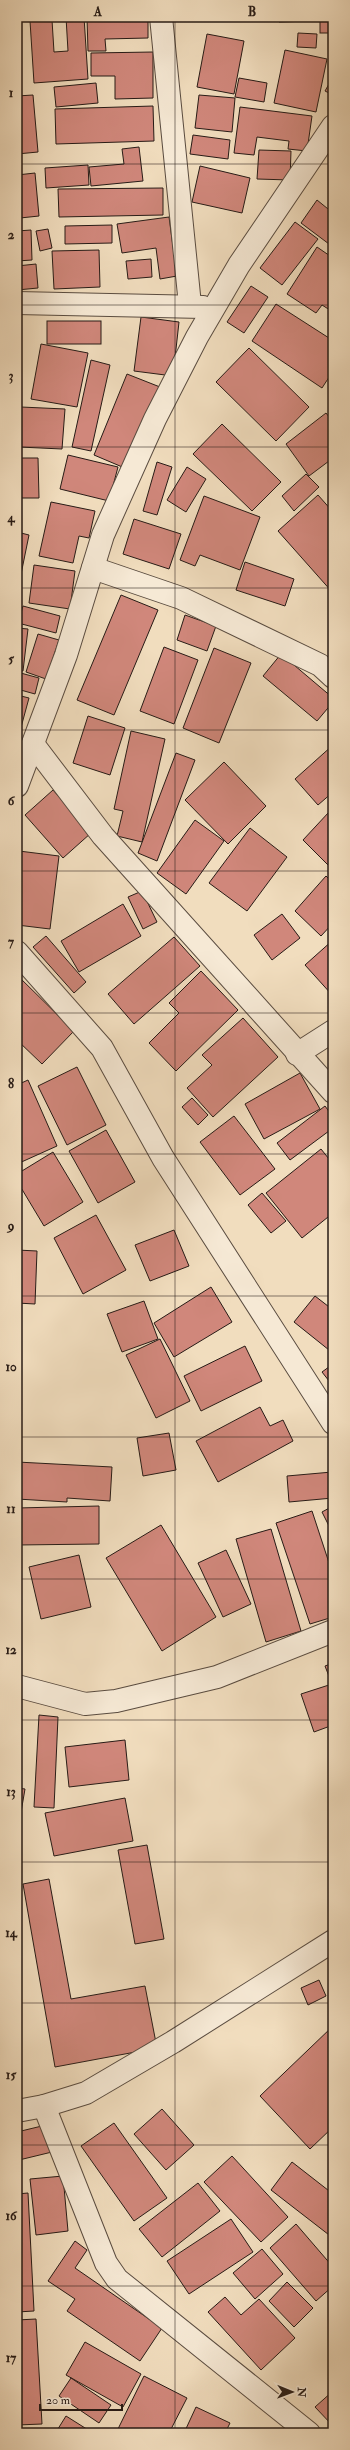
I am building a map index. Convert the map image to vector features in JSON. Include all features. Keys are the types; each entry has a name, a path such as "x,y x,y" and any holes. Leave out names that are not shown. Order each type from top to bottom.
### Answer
{"street":[{"path":"161,17 190,305"},
{"path":"17,786 66,655 103,535 155,419 214,308 239,265 333,126"},
{"path":"17,303 190,305 214,308"},
{"path":"93,568 181,598 320,665 333,677"},
{"path":"33,744 103,836 297,1054 333,1092"},
{"path":"17,952 102,1048 163,1158 333,1423"},
{"path":"297,1054 333,1032"},
{"path":"17,1686 85,1704 116,1701 217,1677 333,1630"},
{"path":"17,2111 44,2106 86,2093 173,2042 333,1942"},
{"path":"44,2106 106,2263 117,2279 309,2433"}],"building":[{"path":"66,17 84,17 88,79 34,83 30,21 52,20 54,52 68,51"},
{"path":"87,17 148,17 148,38 105,39 106,51 88,51"},
{"path":"279,17 311,17 311,21 279,22"},
{"path":"320,17 333,17 333,33 320,33"},
{"path":"298,33 317,34 316,48 297,47"},
{"path":"207,34 244,41 234,94 197,87"},
{"path":"285,50 327,59 316,112 274,103"},
{"path":"153,52 153,98 115,99 115,76 91,76 91,53"},
{"path":"333,77 333,95 325,91"},
{"path":"239,78 267,83 264,102 235,97"},
{"path":"96,83 98,103 56,107 54,87"},
{"path":"33,95 38,152 17,154 17,96"},
{"path":"199,95 235,98 232,132 195,128"},
{"path":"153,106 154,141 56,144 55,109"},
{"path":"240,107 312,116 307,151 288,149 289,141 257,137 254,155 234,153"},
{"path":"193,135 230,140 228,159 190,154"},
{"path":"139,147 143,181 91,186 89,167 124,164 122,149"},
{"path":"259,150 291,151 290,180 257,179"},
{"path":"88,165 89,185 46,188 45,168"},
{"path":"200,166 250,178 242,213 192,202"},
{"path":"35,173 39,216 20,218 17,175"},
{"path":"163,188 163,215 59,217 58,189"},
{"path":"317,200 333,213 333,247 301,223"},
{"path":"169,217 177,276 160,279 156,248 122,253 117,224"},
{"path":"295,222 318,239 282,285 260,268"},
{"path":"112,225 112,243 65,244 65,226"},
{"path":"48,229 52,248 40,251 36,231"},
{"path":"31,230 32,260 17,261 17,231"},
{"path":"317,247 333,258 333,312 322,305 316,313 287,294"},
{"path":"99,250 100,287 54,289 52,251"},
{"path":"151,259 152,277 128,279 126,261"},
{"path":"36,264 38,288 17,290 17,266"},
{"path":"251,286 268,297 244,333 227,322"},
{"path":"276,304 329,338 333,332 333,371 322,388 252,341"},
{"path":"141,317 179,322 173,376 134,371"},
{"path":"47,321 101,321 101,344 47,344"},
{"path":"41,344 88,353 77,407 31,399"},
{"path":"249,348 309,407 276,441 216,382"},
{"path":"91,360 110,365 91,451 72,447"},
{"path":"127,374 160,387 127,469 94,455"},
{"path":"21,407 65,409 62,449 19,447"},
{"path":"326,413 333,422 333,458 309,476 286,444"},
{"path":"222,424 281,482 252,511 193,454"},
{"path":"68,455 118,467 109,501 60,489"},
{"path":"17,458 38,458 39,498 17,498"},
{"path":"157,462 172,467 157,515 143,511"},
{"path":"187,467 206,479 186,512 167,500"},
{"path":"306,474 319,487 294,511 282,496"},
{"path":"318,495 333,512 333,593 278,531"},
{"path":"204,496 260,517 240,570 200,555 195,566 180,560"},
{"path":"51,502 95,511 89,538 79,536 73,563 39,556"},
{"path":"134,519 181,534 169,569 123,554"},
{"path":"17,532 29,535 18,589 17,589"},
{"path":"245,562 294,579 285,606 236,590"},
{"path":"34,565 75,571 70,609 29,603"},
{"path":"121,595 158,610 114,715 77,700"},
{"path":"23,606 60,616 56,633 18,623"},
{"path":"185,615 216,626 207,651 177,640"},
{"path":"17,628 28,629 23,671 17,670"},
{"path":"38,634 59,640 46,679 26,672"},
{"path":"164,647 198,660 174,724 140,711"},
{"path":"214,648 251,663 219,743 183,728"},
{"path":"281,654 333,698 333,702 317,721 263,676"},
{"path":"17,672 39,678 35,694 17,689"},
{"path":"17,695 29,698 17,742"},
{"path":"88,716 125,728 110,775 73,763"},
{"path":"131,731 165,739 142,842 117,836 123,811 114,809"},
{"path":"333,745 333,792 318,805 295,779"},
{"path":"176,753 195,760 157,861 138,853"},
{"path":"224,762 266,806 228,844 185,800"},
{"path":"53,790 91,833 63,858 25,815"},
{"path":"329,812 333,816 333,870 303,840"},
{"path":"195,820 224,841 186,894 157,873"},
{"path":"250,828 287,857 247,911 209,883"},
{"path":"19,851 59,856 50,929 17,925"},
{"path":"326,876 333,883 333,923 321,936 295,911"},
{"path":"142,891 157,922 143,929 128,897"},
{"path":"123,904 141,936 79,972 61,941"},
{"path":"282,914 300,938 272,960 254,935"},
{"path":"46,936 86,982 74,993 33,947"},
{"path":"174,937 200,966 134,1024 108,994"},
{"path":"333,940 333,996 305,965"},
{"path":"201,971 238,1010 176,1071 149,1043 179,1013 169,1003"},
{"path":"17,975 74,1031 42,1064 17,1040"},
{"path":"243,1018 278,1057 213,1117 187,1088 212,1065 202,1055"},
{"path":"77,1067 106,1125 67,1145 38,1086"},
{"path":"300,1073 320,1109 264,1139 245,1104"},
{"path":"28,1080 57,1146 17,1164 17,1085"},
{"path":"192,1098 208,1115 198,1125 182,1107"},
{"path":"325,1106 333,1117 333,1128 290,1160 277,1143"},
{"path":"234,1116 275,1169 240,1195 200,1142"},
{"path":"106,1130 135,1182 98,1203 69,1151"},
{"path":"321,1149 333,1164 333,1213 302,1238 266,1193"},
{"path":"53,1152 83,1202 44,1226 17,1181 17,1174"},
{"path":"262,1193 286,1221 271,1233 248,1205"},
{"path":"17,1201 19,1201 19,1236 17,1236"},
{"path":"96,1215 126,1270 83,1294 54,1238"},
{"path":"174,1230 189,1266 150,1281 135,1245"},
{"path":"17,1250 37,1251 35,1304 17,1303"},
{"path":"211,1287 232,1322 174,1357 154,1323"},
{"path":"315,1296 333,1310 333,1345 329,1350 294,1322"},
{"path":"144,1301 158,1339 122,1352 107,1314"},
{"path":"160,1339 190,1401 156,1418 126,1355"},
{"path":"245,1346 262,1381 201,1411 184,1376"},
{"path":"333,1364 333,1386 322,1372"},
{"path":"260,1407 270,1426 283,1420 293,1441 218,1482 196,1441"},
{"path":"169,1433 176,1470 143,1476 137,1438"},
{"path":"17,1462 112,1467 110,1501 67,1498 67,1502 17,1499"},
{"path":"332,1472 333,1498 289,1502 287,1476"},
{"path":"99,1506 99,1544 17,1545 17,1508"},
{"path":"333,1506 333,1534 322,1512"},
{"path":"312,1511 333,1575 333,1617 310,1624 276,1523"},
{"path":"161,1525 216,1617 162,1651 106,1558"},
{"path":"271,1529 301,1631 266,1642 236,1539"},
{"path":"226,1550 251,1604 223,1617 198,1563"},
{"path":"79,1555 91,1607 41,1619 29,1567"},
{"path":"333,1663 333,1725 314,1732 301,1694 332,1684 325,1666"},
{"path":"39,1715 58,1717 54,1808 34,1807"},
{"path":"125,1740 129,1780 69,1787 65,1747"},
{"path":"17,1788 25,1789 20,1818 17,1817"},
{"path":"125,1798 133,1841 54,1856 45,1813"},
{"path":"147,1845 164,1939 135,1944 118,1850"},
{"path":"49,1879 71,1999 145,1986 157,2048 55,2067 23,1884"},
{"path":"319,1980 326,1996 308,2005 301,1988"},
{"path":"333,2026 333,2127 310,2149 260,2096"},
{"path":"162,2109 194,2145 166,2170 134,2134"},
{"path":"114,2123 167,2198 134,2221 81,2146"},
{"path":"46,2125 52,2152 19,2160 17,2132"},
{"path":"232,2156 288,2217 261,2242 204,2182"},
{"path":"292,2162 333,2194 333,2238 271,2190"},
{"path":"63,2176 68,2231 36,2235 30,2179"},
{"path":"198,2183 220,2211 162,2257 139,2229"},
{"path":"28,2193 34,2311 17,2312 17,2194"},
{"path":"231,2219 253,2252 189,2294 167,2261"},
{"path":"296,2224 333,2267 333,2286 316,2301 270,2248"},
{"path":"75,2241 87,2250 75,2268 162,2328 140,2361 67,2311 75,2299 48,2281"},
{"path":"262,2249 283,2274 255,2299 233,2273"},
{"path":"287,2282 313,2308 294,2327 269,2301"},
{"path":"225,2297 241,2315 259,2299 295,2338 261,2370 208,2312"},
{"path":"36,2319 42,2424 17,2425 17,2386 19,2385 17,2320"},
{"path":"85,2342 141,2374 123,2407 66,2375"},
{"path":"144,2376 187,2398 169,2433 116,2433"},
{"path":"71,2378 111,2405 99,2423 59,2396"},
{"path":"333,2391 333,2426 315,2407"},
{"path":"196,2407 230,2423 225,2433 184,2433"},
{"path":"66,2416 93,2433 56,2432"}]}
